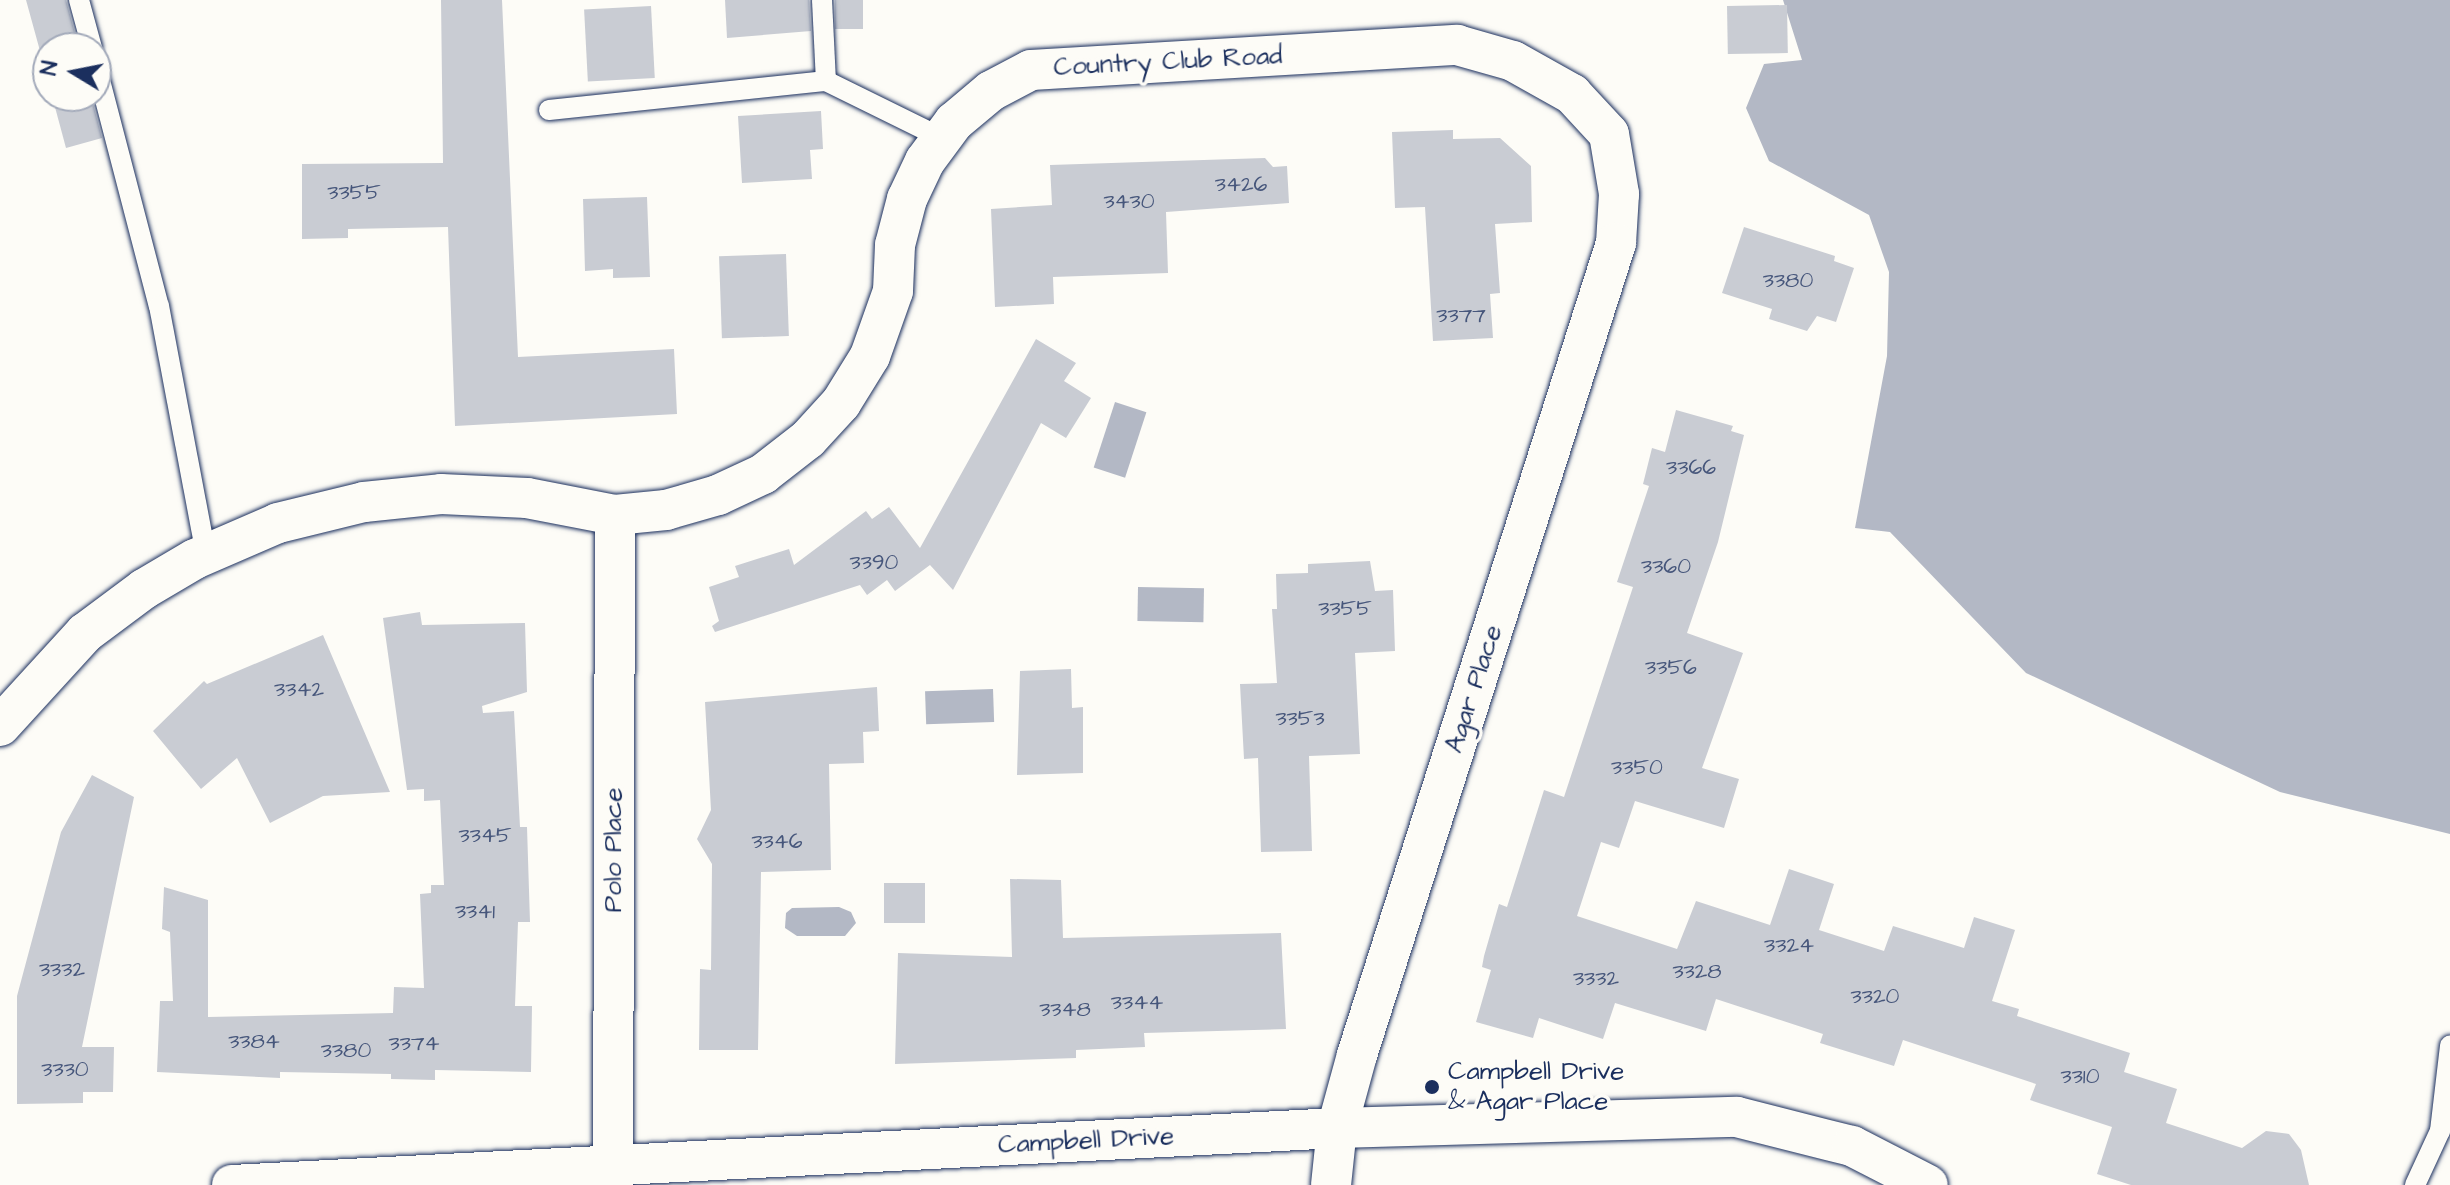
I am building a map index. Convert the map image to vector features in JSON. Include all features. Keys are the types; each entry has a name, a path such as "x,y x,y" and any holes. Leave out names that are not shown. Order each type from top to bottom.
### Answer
{"street":[{"name":"Country Club Road","path":"0,726 85,633 144,589 206,554 278,523 364,502 441,494 527,498 615,515 679,507 763,474 808,439 841,403 870,356 887,313 907,199 942,138 991,91 1031,70 1457,45 1513,61 1572,94 1609,134 1619,194"},
{"name":"Agar Place","path":"1331,1185 1337,1128 1616,243 1619,194"},
{"name":"Polo Place","path":"613,1175 615,515"},
{"name":"Campbell Drive","path":"232,1185 613,1175 1337,1128 1737,1117 1852,1146 1928,1185"}],"lane":[{"path":"79,0 88,32"},
{"path":"822,0 826,81"},
{"path":"549,110 826,81 942,138"},
{"path":"108,112 159,306 206,554"},
{"path":"2415,1185 2440,1131 2450,1046"}],"shaded area":[{"path":"1783,0 2450,0 2450,834 2280,792 2026,673 1890,532 1855,528 1887,356 1889,272 1869,215 1769,161 1746,108 1764,64 1802,60"},
{"path":"1115,402 1146,412 1125,478 1094,468"},
{"path":"1138,587 1204,588 1203,622 1137,621"},
{"path":"993,689 994,722 926,724 925,691"},
{"path":"839,907 851,912 856,923 845,936 797,936 785,928 786,913 792,908"}],"building":[{"path":"26,0 66,0 75,32 35,32"},
{"path":"441,0 502,0 518,357 674,349 677,414 455,426 448,227 348,229 348,238 302,239 302,164 443,163"},
{"path":"725,0 809,0 811,31 727,38"},
{"path":"835,0 863,0 863,29 835,29"},
{"path":"1787,5 1788,53 1728,54 1727,6"},
{"path":"651,6 655,78 588,81 584,10"},
{"path":"821,111 823,149 810,150 812,179 742,183 738,116"},
{"path":"56,112 95,112 102,138 66,148"},
{"path":"1453,130 1453,139 1500,138 1531,166 1532,222 1495,224 1500,293 1490,294 1493,338 1433,341 1425,207 1395,208 1392,132"},
{"path":"1265,158 1273,167 1287,166 1289,203 1166,212 1168,273 1053,277 1054,304 995,307 991,209 1052,205 1050,165"},
{"path":"647,197 650,277 613,278 613,269 585,271 583,199"},
{"path":"1744,227 1835,256 1834,261 1854,268 1836,322 1817,316 1807,331 1769,319 1772,309 1722,293"},
{"path":"786,254 789,336 722,338 719,256"},
{"path":"1036,339 1076,363 1064,381 1091,398 1066,438 1041,423 953,590 930,565 895,591 887,580 867,595 860,585 715,632 712,626 719,621 709,587 739,577 735,566 789,549 794,565 866,511 872,519 889,507 920,548"},
{"path":"1676,410 1733,426 1731,431 1744,435 1718,542 1687,633 1743,653 1702,768 1739,779 1724,828 1635,801 1619,848 1601,842 1577,916 1677,949 1696,901 1770,925 1789,869 1834,884 1819,930 1884,951 1893,926 1964,948 1974,917 2015,930 1992,1001 2019,1009 2017,1016 2130,1053 2124,1072 2177,1089 2166,1123 2242,1148 2266,1131 2289,1134 2301,1150 2309,1185 2131,1185 2097,1174 2112,1127 2030,1100 2036,1084 1903,1040 1894,1066 1820,1043 1823,1034 1716,999 1706,1031 1615,1003 1603,1039 1539,1018 1533,1038 1476,1022 1491,970 1482,967 1484,956 1499,904 1507,907 1544,790 1564,797 1633,587 1617,582 1649,486 1643,484 1652,448 1665,452"},
{"path":"1370,561 1375,591 1393,590 1395,651 1355,653 1360,754 1309,756 1312,851 1261,852 1258,758 1244,759 1240,684 1277,683 1272,609 1277,609 1276,574 1308,573 1308,564"},
{"path":"420,612 422,625 525,623 527,692 482,706 483,713 514,711 520,827 527,827 530,922 518,922 515,1006 532,1006 531,1072 435,1070 435,1080 391,1079 391,1074 280,1072 280,1078 157,1072 160,1001 173,1001 170,932 162,929 164,887 208,900 208,1017 393,1013 394,987 424,988 420,894 431,893 431,885 444,885 440,800 424,801 424,789 407,790 383,618"},
{"path":"323,635 390,792 323,796 270,823 237,758 201,789 153,731 204,681 207,684"},
{"path":"1071,669 1072,708 1083,707 1083,773 1017,775 1020,671"},
{"path":"877,687 879,731 863,732 864,763 829,764 831,870 761,872 758,1050 699,1050 700,969 711,970 712,864 697,839 711,810 705,702"},
{"path":"92,775 134,797 82,1047 114,1047 113,1092 83,1092 83,1103 17,1104 17,996 61,832"},
{"path":"1010,879 1061,880 1063,938 1281,933 1286,1029 1144,1033 1145,1047 1076,1050 1076,1058 895,1064 898,953 1012,957"},
{"path":"884,883 925,883 925,923 884,923"}],"place":[{"name":"Campbell Drive & Agar Place","path":"1432,1087"}]}
